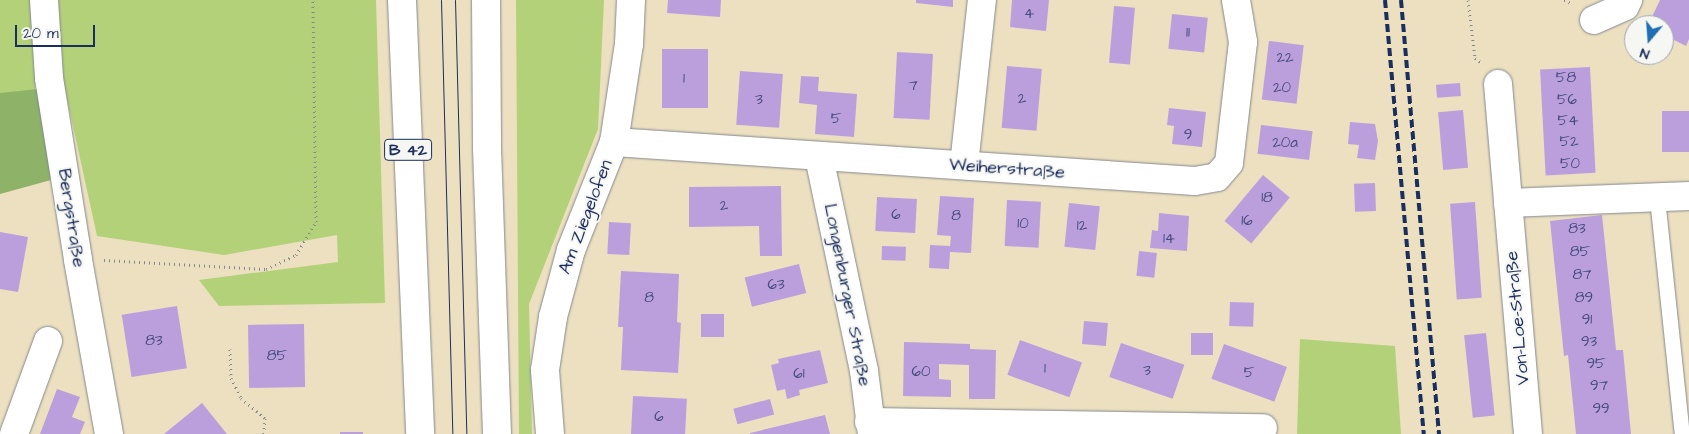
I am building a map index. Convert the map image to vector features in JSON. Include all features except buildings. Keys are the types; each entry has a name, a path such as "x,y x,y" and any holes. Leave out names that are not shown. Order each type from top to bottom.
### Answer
{"main road":[{"name":"Bergstraße","path":"44,0 49,78 78,260 109,434"},
{"name":"B 42","path":"402,0 420,434"},
{"path":"486,0 486,148 497,434"},
{"name":"Am Ziegelofen","path":"550,434 545,370 553,317 571,250 614,142 629,44 630,0"},
{"path":"964,165 982,0"},
{"name":"Weiherstraße","path":"614,142 1195,181 1217,177 1229,163 1243,42 1236,0"},
{"path":"1594,20 1625,6 1628,0"},
{"name":"Von-Loe-Straße","path":"1498,84 1528,434"},
{"name":"Longenburger Straße","path":"819,157 864,371 871,428"},
{"path":"1508,203 1689,196"},
{"path":"14,434 48,341"},
{"path":"871,428 1263,428"}],"lane":[{"path":"1657,198 1682,434"}],"path":[{"path":"78,260 266,269 296,255 316,222 313,0"},
{"path":"230,349 231,378 240,398 265,418 264,434"}],"green space":[{"path":"0,0 35,0 35,93 0,93"},
{"path":"57,0 376,0 385,303 219,306 199,280 338,262 337,235 224,255 97,236 59,62"},
{"path":"516,0 604,0 598,129 529,304 532,434 519,434"},
{"path":"38,89 51,180 0,194 0,93"},
{"path":"1300,339 1395,346 1401,434 1297,434"}],"tram line":[{"path":"441,0 452,434"},
{"path":"455,0 466,434"}],"railway":[{"path":"1385,0 1424,434"},
{"path":"1401,0 1439,434"}]}
